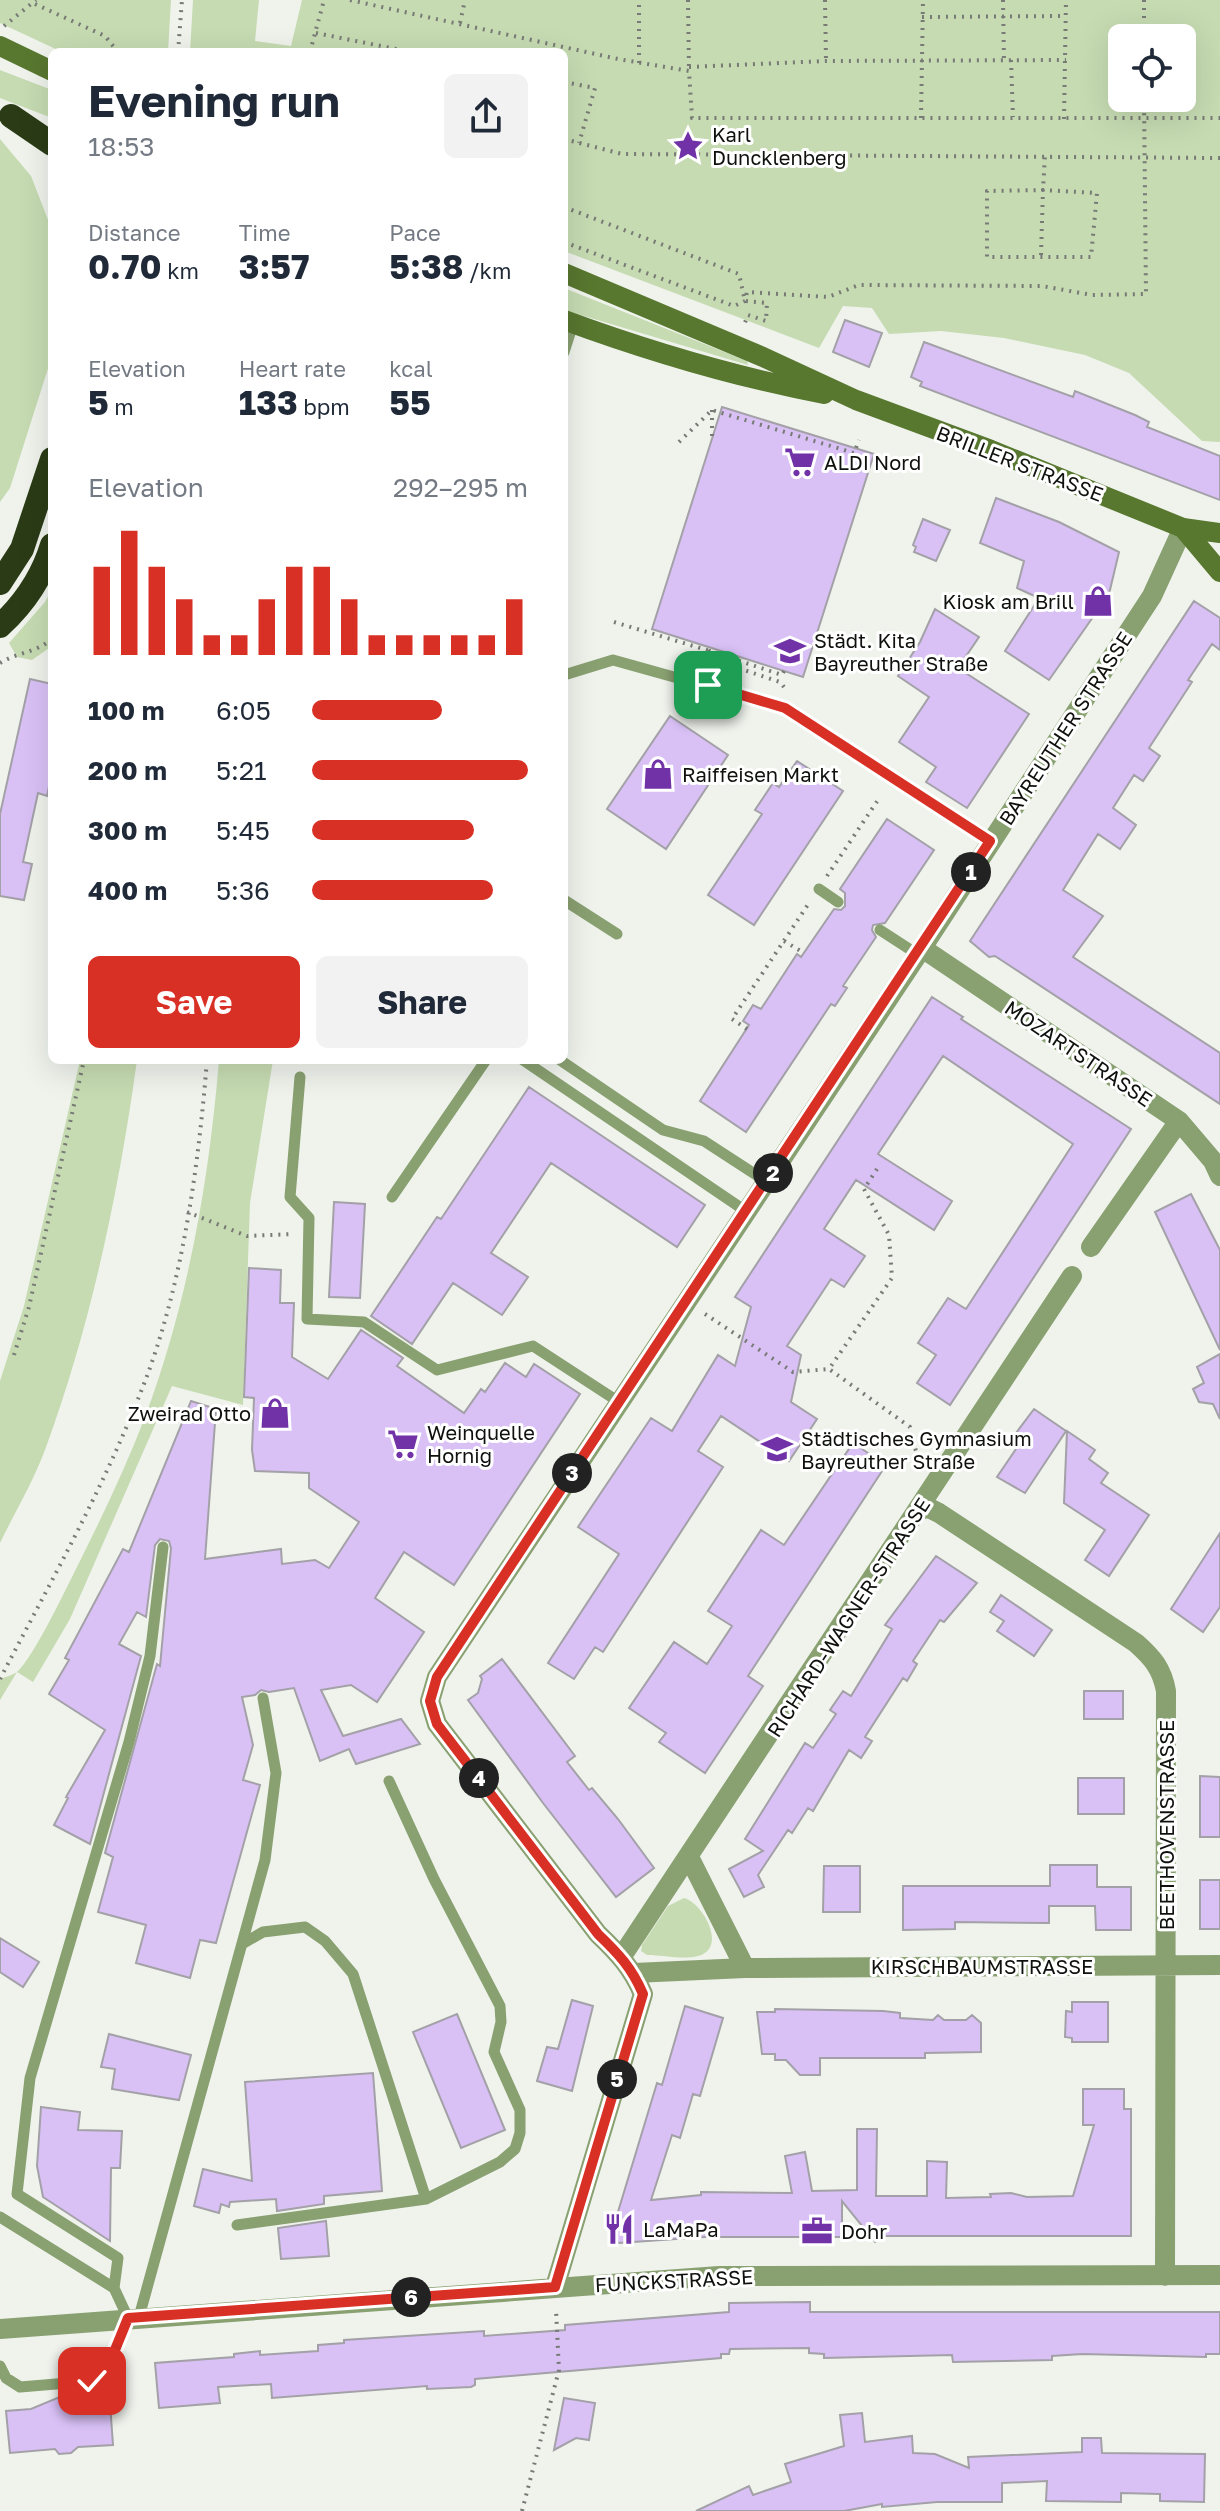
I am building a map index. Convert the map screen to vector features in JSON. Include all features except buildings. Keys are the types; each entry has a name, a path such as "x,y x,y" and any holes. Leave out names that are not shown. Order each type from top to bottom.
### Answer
{"highway":[{"path":"6,114 48,141"},
{"path":"0,583 22,549 48,471"},
{"path":"0,626 18,609 45,569 48,559"}],"main road":[{"path":"0,46 48,69"},
{"path":"6,114 48,130"},
{"name":"BRILLER STRASSE","path":"568,275 736,345 856,400 991,450 1183,528 1220,533"},
{"name":"BRILLER STRASSE","path":"569,322 769,383 856,400"},
{"path":"1183,528 1220,552"},
{"name":"BRILLER STRASSE","path":"1183,528 1220,572"}],"street":[{"name":"BAYREUTHER STRASSE","path":"628,1965 598,1934 437,1724 430,1701 437,1677 1152,596 1183,528"},
{"name":"MOZARTSTRASSE","path":"920,951 1179,1121 1213,1161 1220,1176"},
{"path":"1091,1247 1179,1121"},
{"name":"RICHARD-WAGNER-STRASSE","path":"628,1965 689,1857 1072,1276"},
{"name":"BEETHOVENSTRASSE","path":"918,1510 929,1508 939,1513 1123,1634 1152,1657 1163,1673 1166,1691 1167,1964 1165,2276"},
{"path":"689,1857 745,1968"},
{"path":"555,2287 643,1994 628,1965"},
{"name":"KIRSCHBAUMSTRASSE","path":"628,1965 745,1968 1220,1965"},
{"name":"FUNCKSTRASSE","path":"0,2329 719,2276 1220,2275"}],"lane":[{"path":"568,674 613,660 785,708 990,841"},
{"path":"819,889 838,902"},
{"path":"568,903 617,934"},
{"path":"880,930 920,951"},
{"path":"392,1197 483,1064"},
{"path":"529,1064 747,1212"},
{"path":"566,1064 663,1130 704,1141 767,1182"},
{"path":"300,1077 290,1197 309,1218 307,1319 364,1322 437,1370 533,1346 619,1402"},
{"path":"114,2288 118,2258 17,2194 30,2078 129,1742 150,1656 163,1547"},
{"path":"0,2366 6,2378 20,2387 92,2381 106,2372 134,2317 265,1860 276,1773 263,1698"},
{"path":"237,2225 426,2199 500,2162 515,2149 520,2133 520,2110 494,2052 501,2022 500,2006 434,1879 389,1781"},
{"path":"242,1944 263,1932 305,1927 325,1941 353,1974 426,2199"},
{"path":"0,2217 114,2288 134,2317"}],"path":[{"path":"178,48 182,0"},
{"path":"311,48 324,0"},
{"path":"350,0 639,63 689,69 826,61 1066,60"},
{"path":"460,23 465,0"},
{"path":"639,0 639,63"},
{"path":"688,0 692,118 1220,118"},
{"path":"825,0 826,61"},
{"path":"921,118 923,0"},
{"path":"1003,0 1004,61"},
{"path":"1064,119 1066,0"},
{"path":"1144,0 1144,24"},
{"path":"1,29 36,2 105,36 115,48"},
{"path":"922,17 1066,16"},
{"path":"316,33 391,48"},
{"path":"1011,60 1013,117"},
{"path":"568,83 595,88 579,143"},
{"path":"745,301 747,292 828,297 859,285 1042,286 1092,295 1146,294 1144,112"},
{"path":"568,140 622,154 1220,158"},
{"path":"1041,255 1045,155"},
{"path":"1043,190 1097,193 1091,257 987,257 987,191 1043,190"},
{"path":"568,209 739,274 745,301"},
{"path":"568,244 722,303 734,306 745,301 767,303 766,321 748,315"},
{"path":"712,410 712,436"},
{"path":"712,410 854,453 859,440"},
{"path":"679,442 712,410"},
{"path":"614,622 710,651 708,658 780,682 783,673"},
{"path":"0,663 17,653 37,651 48,642"},
{"path":"747,1029 732,1019 880,797"},
{"path":"784,941 804,953"},
{"path":"14,1355 29,1307 83,1064"},
{"path":"0,1679 100,1488 142,1391 171,1292 201,1124 207,1064"},
{"path":"829,1369 892,1278 889,1235 864,1189 877,1169"},
{"path":"186,1212 247,1236 308,1233"},
{"path":"686,1301 793,1372 829,1369 910,1427 916,1450"},
{"path":"522,2511 559,2370 556,2334"}],"green space":[{"path":"0,0 171,0 168,48 53,48 0,23"},
{"path":"193,0 259,0 255,41 291,46 302,0 1220,0 1220,442 1202,441 1129,373 1085,355 1004,338 941,331 889,334 872,308 843,306 819,348 568,253 568,48 190,48"},
{"path":"0,70 48,88 48,116 0,98"},
{"path":"0,139 31,176 48,220 48,368 10,488 0,502"},
{"path":"568,290 747,361 748,365 568,311"},
{"path":"48,596 48,649 32,660 17,657 9,643"},
{"path":"79,1064 136,1064 112,1208 90,1306 40,1462 0,1543 0,1381 24,1306"},
{"path":"219,1064 272,1064 250,1203 243,1405 172,1386 70,1619 33,1682 17,1672 46,1627 101,1518 137,1438 160,1374 185,1285 203,1196"},
{"path":"17,1672 0,1700 0,1679"},
{"path":"684,1898 705,1916 712,1935 707,1951 686,1958 647,1955 641,1951 668,1906"}],"place":[{"name":"Karl Duncklenberg","path":"688,146"},
{"name":"ALDI Nord","path":"800,462"},
{"name":"Kiosk am Brill","path":"1098,601"},
{"name":"Städt. Kita Bayreuther Straße","path":"790,651"},
{"name":"Raiffeisen Markt","path":"658,774"},
{"name":"Zweirad Otto","path":"275,1413"},
{"name":"Weinquelle Hornig","path":"403,1444"},
{"name":"Städtisches Gymnasium Bayreuther Straße","path":"777,1449"},
{"name":"LaMaPa","path":"619,2229"},
{"name":"Dohr","path":"817,2231"}],"route":[{"path":"92,2381 106,2372 128,2318 555,2287 643,1994 622,1956 598,1934 437,1724 430,1701 437,1677 990,841 785,708 708,685"}]}
